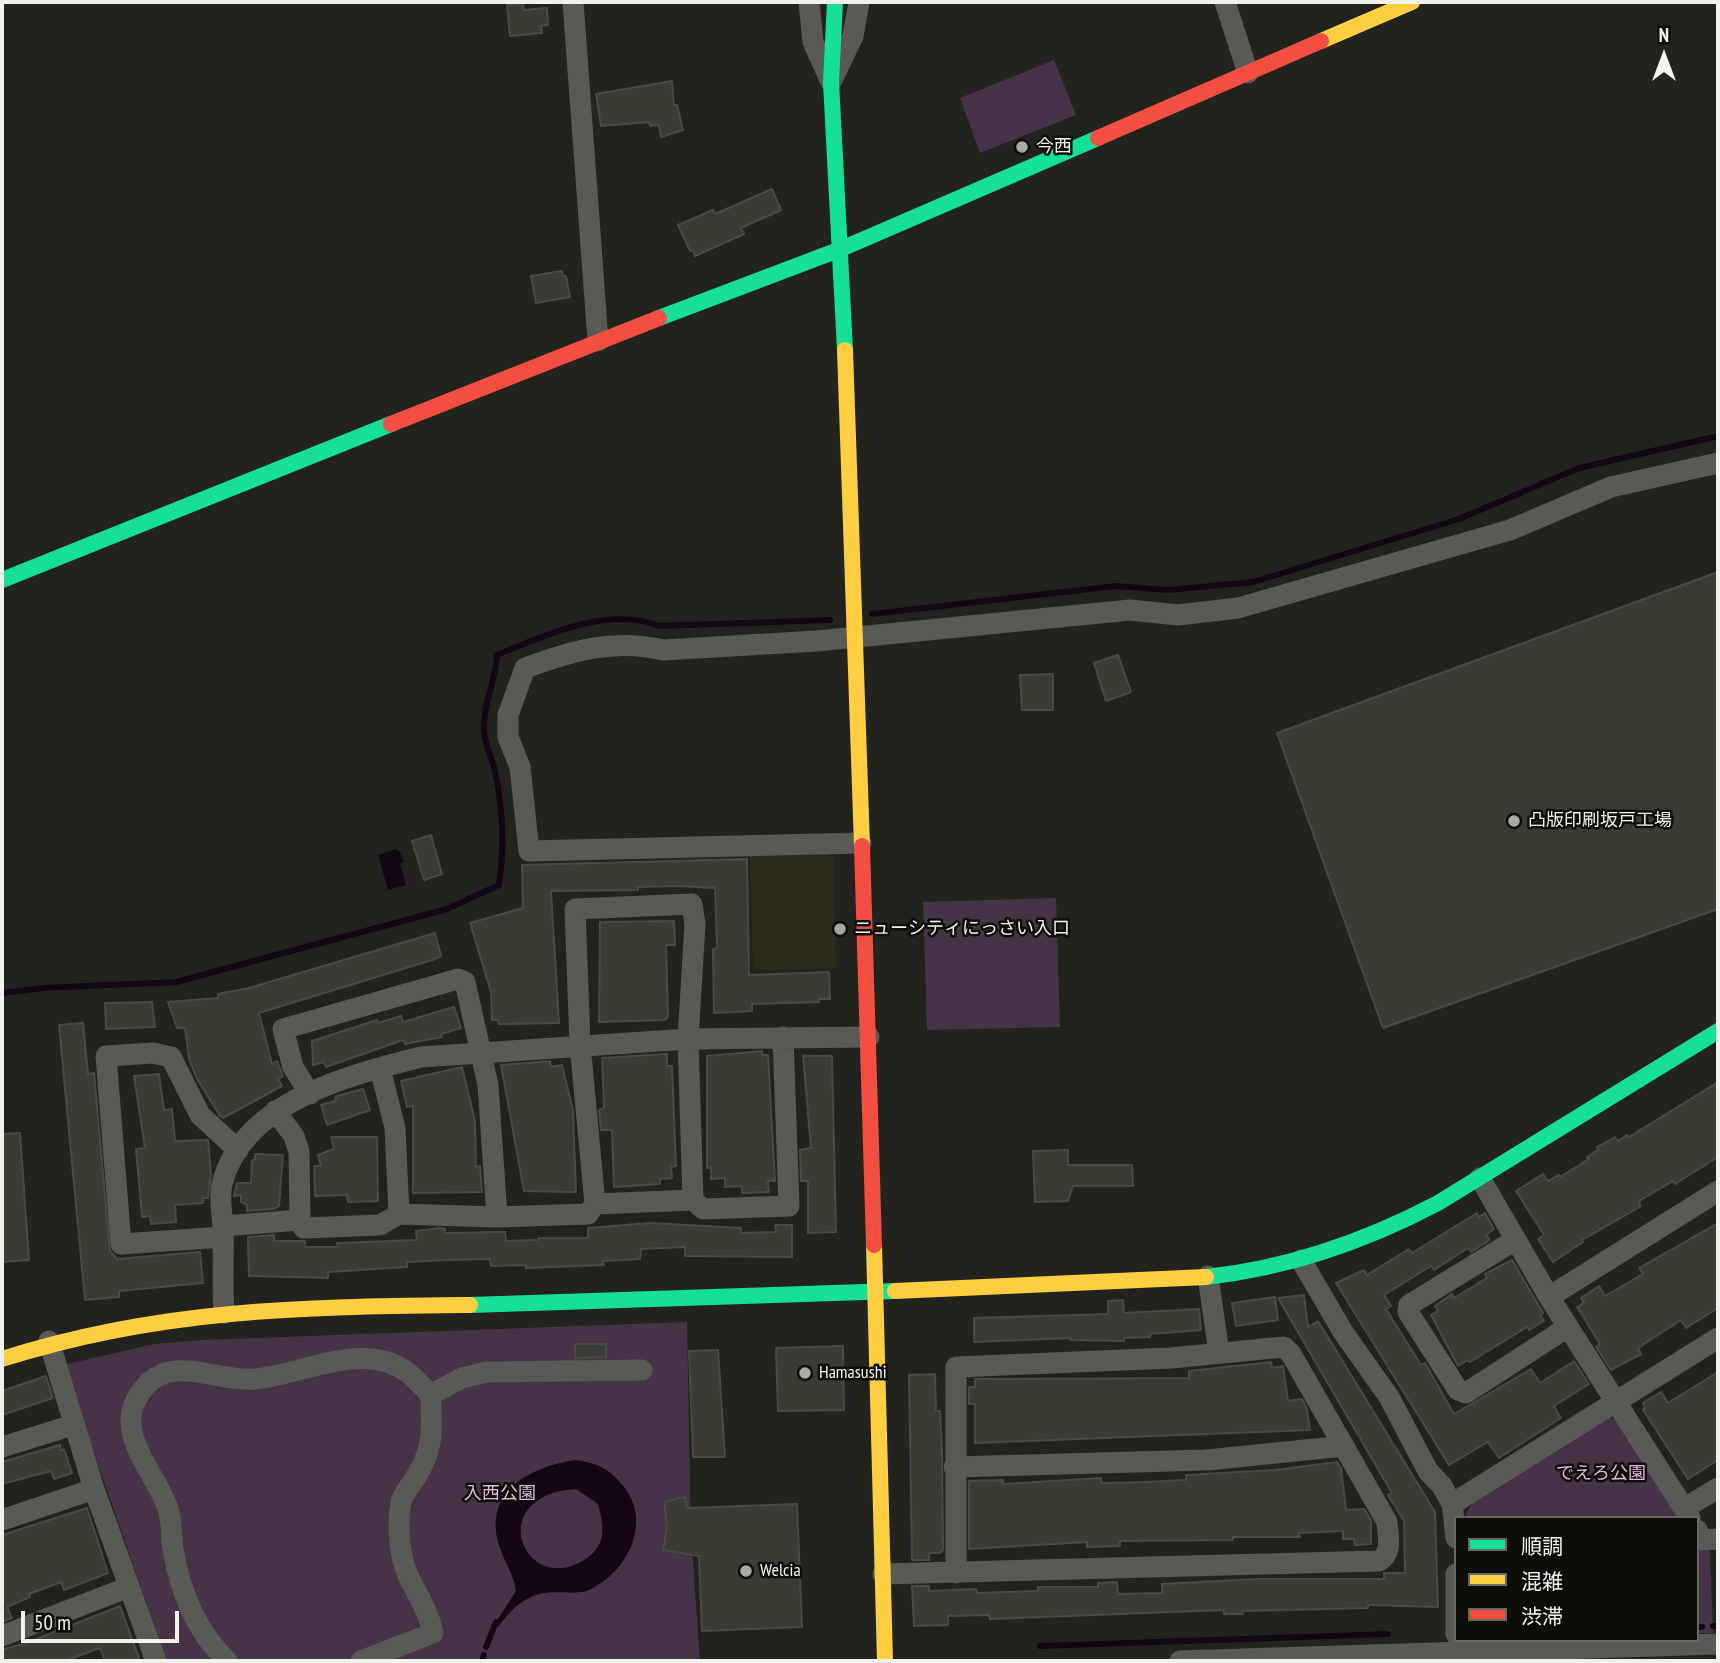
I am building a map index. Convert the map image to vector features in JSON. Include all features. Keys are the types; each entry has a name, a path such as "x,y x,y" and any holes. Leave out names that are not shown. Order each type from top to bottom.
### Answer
{"street":[{"path":"573,2 597,341"},
{"path":"809,2 813,42 831,82"},
{"path":"835,2 831,82 841,249 869,1037 885,1661"},
{"path":"831,82 853,36 859,2"},
{"path":"1225,2 1248,73"},
{"path":"2,580 597,341 841,249 1412,2"},
{"path":"861,843 529,851 520,767 508,737 508,715 525,668 597,645 639,644 663,650 853,637 1130,610 1178,615 1238,608 1510,530 1611,486 1718,463"},
{"path":"275,1111 294,1136 299,1152 300,1220 304,1228 380,1225 399,1214 497,1217 588,1214 595,1204 580,1044 575,909 692,904 695,924 688,1039 693,1200"},
{"path":"310,1094 293,1067 283,1029 458,979 465,982 488,1084 497,1217"},
{"path":"2,1359 49,1341 187,1316 224,1313 876,1292 1208,1276 1301,1260 1399,1224 1480,1178 1718,1031"},
{"path":"595,1204 693,1200 704,1209 789,1206 783,1037"},
{"path":"224,1313 222,1185 238,1150 275,1111 310,1094 380,1068 421,1057 580,1044 688,1039 869,1037"},
{"path":"238,1150 200,1115 171,1058 153,1053 106,1056 121,1244 300,1220"},
{"path":"380,1068 395,1128 399,1214"},
{"path":"1480,1178 1549,1297 1618,1400 1688,1513 1718,1488"},
{"path":"1549,1297 1718,1191"},
{"path":"1515,1240 1409,1305 1408,1312 1458,1390 1466,1393 1568,1327"},
{"path":"1301,1260 1343,1332 1389,1396 1417,1453 1452,1504 1454,1521"},
{"path":"1208,1276 1219,1353"},
{"path":"1452,1504 1718,1338"},
{"path":"49,1341 94,1489 156,1661"},
{"path":"883,1574 956,1573 1379,1561 1385,1557 1388,1549 1387,1522 1291,1354 1283,1347 956,1367 956,1573"},
{"path":"227,1661 195,1619 181,1588 169,1512 151,1471 139,1455 133,1426 134,1403 146,1383 164,1374 188,1369 253,1379 307,1371 350,1358 372,1357 409,1372 430,1395 430,1453 402,1498 400,1533 406,1572 429,1613 433,1633 361,1661"},
{"path":"430,1395 462,1378 486,1372 642,1370"},
{"path":"2,1447 73,1425"},
{"path":"954,1468 1207,1460 1344,1446"},
{"path":"2,1520 94,1489"},
{"path":"1699,1533 1703,1539 1718,1539"},
{"path":"2,1636 130,1587"},
{"path":"1180,1661 1456,1647 1718,1644"}],"shaded area":[{"path":"396,849 404,862 400,864 406,885 388,890 378,855"},
{"path":"827,852 833,858 836,968 753,970 750,855"},
{"path":"575,1460 590,1463 614,1476 631,1499 636,1525 634,1538 615,1572 593,1588 584,1592 536,1595 515,1607 498,1627 496,1622 516,1591 499,1545 496,1526 498,1510 504,1496 514,1485 527,1476 558,1463","holes":["576,1489 598,1504 602,1526 601,1540 587,1558 565,1568 546,1566 531,1557 523,1542 521,1525 529,1508 547,1495"]}],"green space":[{"path":"1054,60 1076,115 980,153 960,98"},
{"path":"1056,898 1060,1027 927,1030 923,902"},
{"name":"入西公園","path":"687,1322 691,1534 700,1661 167,1661 81,1416 67,1364 154,1344 202,1340"},
{"name":"でえろ公園","path":"1610,1418 1619,1420 1678,1516 1465,1516 1473,1502"},
{"path":"1699,1547 1710,1548 1713,1633 1699,1633"}],"building":[{"path":"523,3 524,10 547,8 548,25 541,26 542,33 510,36 507,5"},
{"path":"672,81 674,105 677,105 683,130 661,137 659,125 650,126 649,122 601,126 596,94"},
{"path":"772,189 781,210 741,228 744,234 695,256 693,250 690,251 678,225 713,210 715,214"},
{"path":"562,271 563,276 566,276 570,297 536,303 531,276"},
{"name":"凸版印刷坂戸工場","path":"1718,572 1718,909 1383,1028 1277,733"},
{"path":"1118,655 1131,692 1106,701 1094,663"},
{"path":"1053,674 1053,710 1022,710 1020,675"},
{"path":"431,835 442,874 424,880 412,841"},
{"path":"747,859 749,975 829,972 830,999 819,999 819,1002 752,1004 752,1011 714,1013 713,949 717,948 715,888 677,886 638,887 638,890 551,891 559,1023 499,1024 498,1020 492,1020 491,992 470,923 523,908 522,865"},
{"path":"674,921 675,945 666,945 668,1017 665,1020 599,1022 600,922"},
{"path":"435,933 441,956 259,1013 272,1064 277,1061 283,1076 278,1079 282,1086 223,1118 220,1116 197,1079 189,1059 185,1028 177,1028 168,1002 218,998 218,994 249,988"},
{"path":"152,1002 155,1027 106,1029 105,1003"},
{"path":"454,1007 461,1028 441,1034 442,1037 405,1044 403,1040 326,1067 324,1062 313,1065 312,1041 377,1020 378,1023 401,1016 403,1022"},
{"path":"83,1023 88,1074 94,1073 110,1251 117,1259 200,1252 203,1283 119,1291 119,1297 85,1300 59,1025"},
{"path":"762,1051 762,1055 768,1055 775,1181 768,1181 769,1192 742,1193 742,1186 725,1187 725,1178 711,1179 711,1168 707,1168 707,1056"},
{"path":"667,1054 667,1066 672,1066 676,1166 671,1167 672,1178 660,1179 660,1184 614,1187 612,1130 601,1130 599,1110 604,1107 602,1058"},
{"path":"803,1056 832,1056 836,1232 808,1233 808,1181 801,1181 800,1150 811,1148"},
{"path":"550,1061 551,1067 562,1065 573,1111 576,1192 524,1191 501,1065"},
{"path":"462,1067 475,1121 476,1167 480,1166 482,1192 413,1193 413,1106 407,1107 401,1081"},
{"path":"159,1074 164,1110 172,1109 175,1141 208,1140 211,1175 208,1198 203,1198 203,1203 175,1205 176,1222 151,1224 150,1216 142,1217 136,1149 145,1148 134,1076"},
{"path":"1718,1082 1718,1157 1675,1184 1673,1181 1639,1201 1640,1207 1582,1240 1583,1242 1553,1262 1538,1239 1544,1235 1516,1191 1543,1174 1548,1181 1559,1175 1560,1177 1589,1159 1587,1157 1598,1150 1597,1147 1615,1137 1618,1141 1627,1135 1629,1137"},
{"path":"363,1089 370,1110 327,1125 321,1105 335,1101 336,1096"},
{"path":"20,1133 29,1260 2,1262 2,1134"},
{"path":"331,1137 377,1137 378,1201 348,1202 347,1195 315,1196 314,1166 321,1166 318,1155 334,1149"},
{"path":"1068,1150 1068,1165 1132,1165 1133,1186 1073,1186 1068,1201 1035,1202 1033,1151"},
{"path":"255,1154 283,1155 279,1206 273,1209 247,1211 247,1205 241,1202 241,1195 234,1196 237,1183 251,1183 252,1160 255,1160"},
{"path":"1477,1213 1479,1217 1485,1213 1494,1229 1486,1235 1490,1240 1471,1252 1468,1248 1434,1270 1431,1266 1384,1295 1391,1306 1386,1309 1421,1365 1425,1363 1454,1414 1531,1369 1540,1383 1574,1361 1589,1384 1554,1406 1561,1418 1499,1458 1488,1442 1449,1465 1336,1283 1364,1270 1367,1275 1409,1249 1412,1253"},
{"path":"650,1223 741,1228 741,1233 776,1232 775,1225 792,1225 792,1257 685,1256 685,1247 641,1249 640,1259 603,1261 604,1265 526,1268 526,1265 491,1266 490,1259 446,1260 407,1262 407,1267 328,1272 328,1278 249,1276 248,1237 274,1235 274,1241 305,1241 305,1247 338,1247 337,1243 417,1240 416,1231 440,1228 445,1229 445,1233 505,1232 506,1241 588,1238 588,1228"},
{"path":"1718,1223 1718,1308 1686,1328 1681,1320 1638,1348 1641,1354 1611,1370 1596,1347 1600,1344 1577,1307 1584,1303 1581,1298 1599,1286 1605,1296 1643,1274 1639,1268"},
{"path":"1512,1260 1543,1313 1540,1315 1544,1321 1529,1330 1527,1327 1470,1362 1468,1360 1458,1366 1431,1315 1438,1311 1435,1306 1452,1294 1454,1298 1487,1278 1485,1274"},
{"path":"1304,1295 1308,1327 1318,1321 1435,1512 1438,1607 1368,1605 1368,1608 1242,1611 1243,1614 1224,1614 1224,1610 990,1619 989,1615 948,1616 948,1625 914,1626 912,1586 929,1586 929,1591 976,1589 977,1593 1038,1591 1038,1587 1098,1587 1098,1583 1117,1582 1118,1594 1162,1593 1162,1584 1256,1579 1384,1579 1384,1573 1405,1573 1404,1521 1388,1495 1392,1493 1278,1298"},
{"path":"1275,1297 1278,1320 1236,1326 1232,1303"},
{"path":"1123,1300 1124,1313 1199,1309 1201,1330 1150,1334 1150,1337 1124,1338 1124,1341 1070,1338 974,1342 974,1318 1108,1314 1108,1301"},
{"path":"575,1344 606,1344 606,1357 575,1358"},
{"path":"843,1346 844,1410 778,1411 776,1348"},
{"path":"718,1350 725,1457 693,1457 689,1351"},
{"path":"1271,1362 1272,1368 1283,1366 1288,1401 1302,1399 1307,1409 1310,1430 975,1443 975,1404 969,1404 969,1387 975,1387 975,1379 1189,1378 1189,1371"},
{"path":"1718,1372 1718,1460 1688,1479 1643,1410 1643,1403 1661,1392 1668,1403"},
{"path":"935,1374 936,1411 940,1411 942,1449 943,1550 941,1553 929,1553 929,1560 912,1560 909,1375"},
{"path":"46,1376 53,1398 2,1415 2,1391"},
{"path":"60,1445 61,1451 64,1449 72,1473 54,1479 51,1471 2,1484 2,1462"},
{"path":"1337,1462 1341,1468 1346,1510 1364,1509 1371,1520 1371,1544 1355,1545 1354,1539 1343,1539 1343,1531 1299,1533 1300,1537 1120,1541 1120,1546 1087,1547 1087,1542 969,1549 969,1481 1003,1480 1003,1484 1101,1478 1101,1483 1186,1480 1186,1475 1275,1470"},
{"path":"685,1497 687,1508 797,1504 802,1627 702,1631 699,1556 663,1550 667,1527 664,1502"},
{"path":"87,1508 108,1573 64,1590 61,1582 29,1594 30,1597 7,1607 12,1618 2,1622 2,1535"},
{"path":"120,1606 140,1661 105,1661 100,1648 65,1661 2,1661 4,1649 24,1644"}],"waterway":[{"path":"872,614 1116,586 1168,590 1253,582 1459,519 1579,468 1718,436"},
{"path":"2,993 43,988 176,982 447,909 499,885 502,856 500,799 484,734 485,710 497,655 535,639 598,621 619,619 659,626 830,620"},
{"path":"486,1647 496,1622"},
{"path":"1713,1626 1718,1626"},
{"path":"1040,1646 1388,1634"},
{"path":"482,1661 484,1655"}],"traffic: fast":[{"path":"835,2 831,82 845,350"},
{"path":"659,318 841,249 1098,138"},
{"path":"2,580 391,424"},
{"path":"1206,1277 1296,1260 1354,1241 1410,1217 1438,1203 1718,1031"},
{"path":"470,1305 895,1291"}],"traffic: slow":[{"path":"1321,41 1412,2"},
{"path":"845,350 862,846"},
{"path":"874,1245 885,1661"},
{"path":"895,1291 1206,1277"},
{"path":"2,1359 119,1329 177,1320 350,1307 470,1305"}],"traffic: jam":[{"path":"1098,138 1321,41"},
{"path":"391,424 659,318"},
{"path":"862,846 874,1245"}],"place":[{"name":"今西","path":"1022,147"},
{"name":"凸版印刷坂戸工場","path":"1514,821"},
{"name":"ニューシティにっさい入口","path":"840,929"},
{"name":"Hamasushi","path":"805,1373"},
{"name":"Welcia","path":"746,1571"}]}
